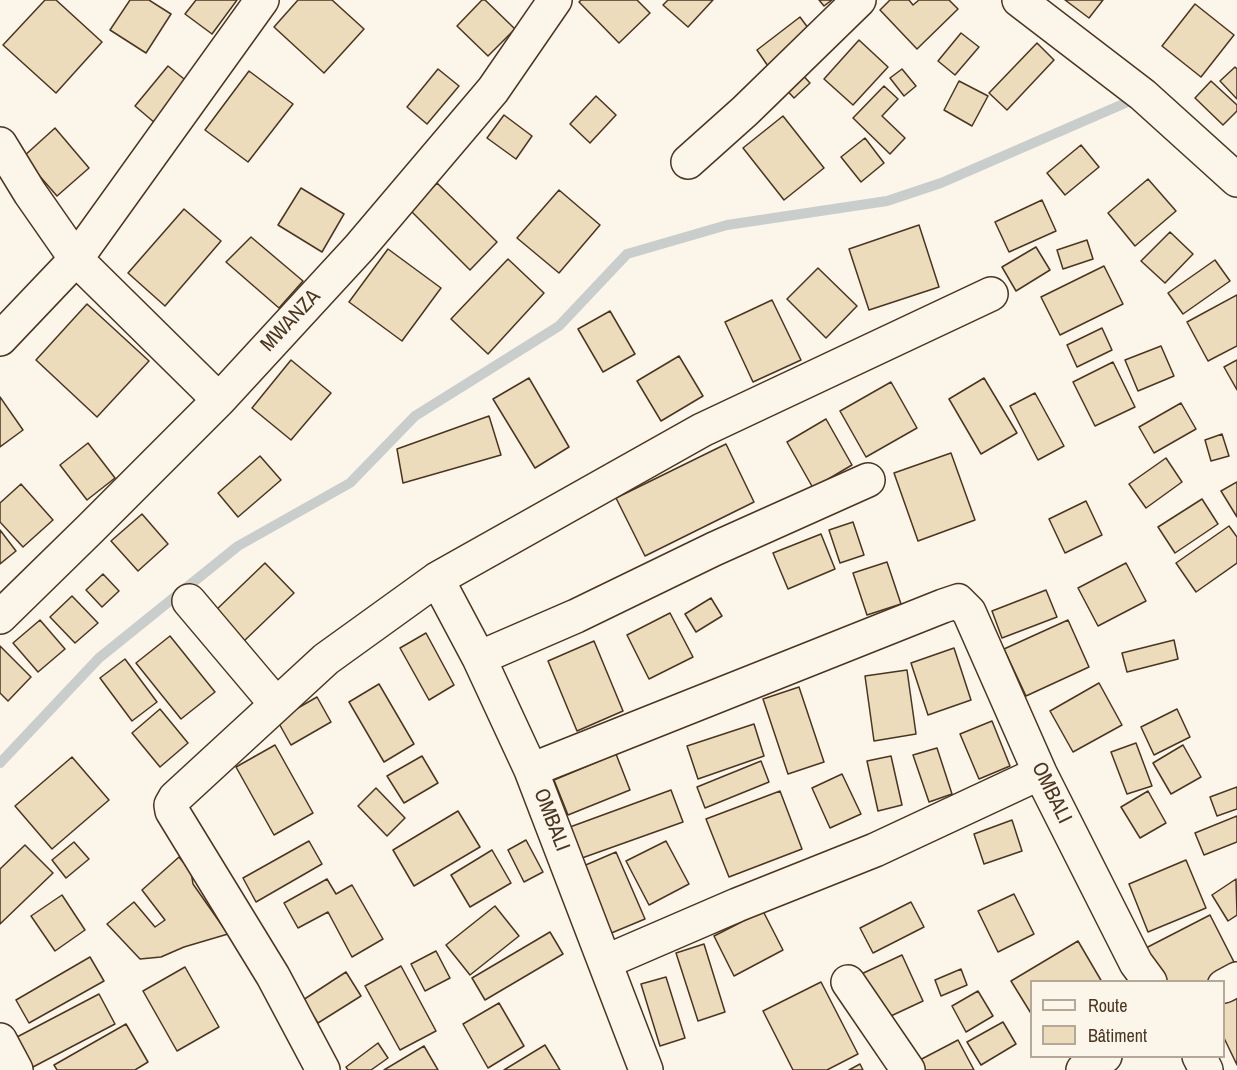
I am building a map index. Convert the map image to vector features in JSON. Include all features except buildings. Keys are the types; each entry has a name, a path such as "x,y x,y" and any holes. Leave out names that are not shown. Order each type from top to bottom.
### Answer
{"street":[{"path":"0,339 76,259 262,0"},
{"name":"MWANZA","path":"0,617 219,400 359,248 493,90 555,0"},
{"path":"688,162 745,111 859,0"},
{"path":"1019,0 1143,95 1233,171"},
{"path":"0,144 30,193 76,259 219,400"},
{"path":"323,1070 273,976 172,811 171,805 175,798 326,659 437,579 702,430 991,294"},
{"path":"479,658 576,616 714,549 868,480"},
{"name":"OMBALI","path":"437,579 479,658 531,770 646,1070"},
{"path":"189,601 276,704"},
{"name":"OMBALI","path":"531,770 932,610 958,602 969,612 1041,773 1136,963 1149,980"},
{"path":"604,962 737,905 875,850 1041,773"},
{"path":"848,982 908,1070"},
{"path":"0,1040 16,1070"},
{"path":"1083,1070 1102,1058"}],"waterway":[{"path":"0,763 99,658 238,546 350,483 415,416 559,326 627,254 727,225 887,201 941,183 1137,98"}]}
